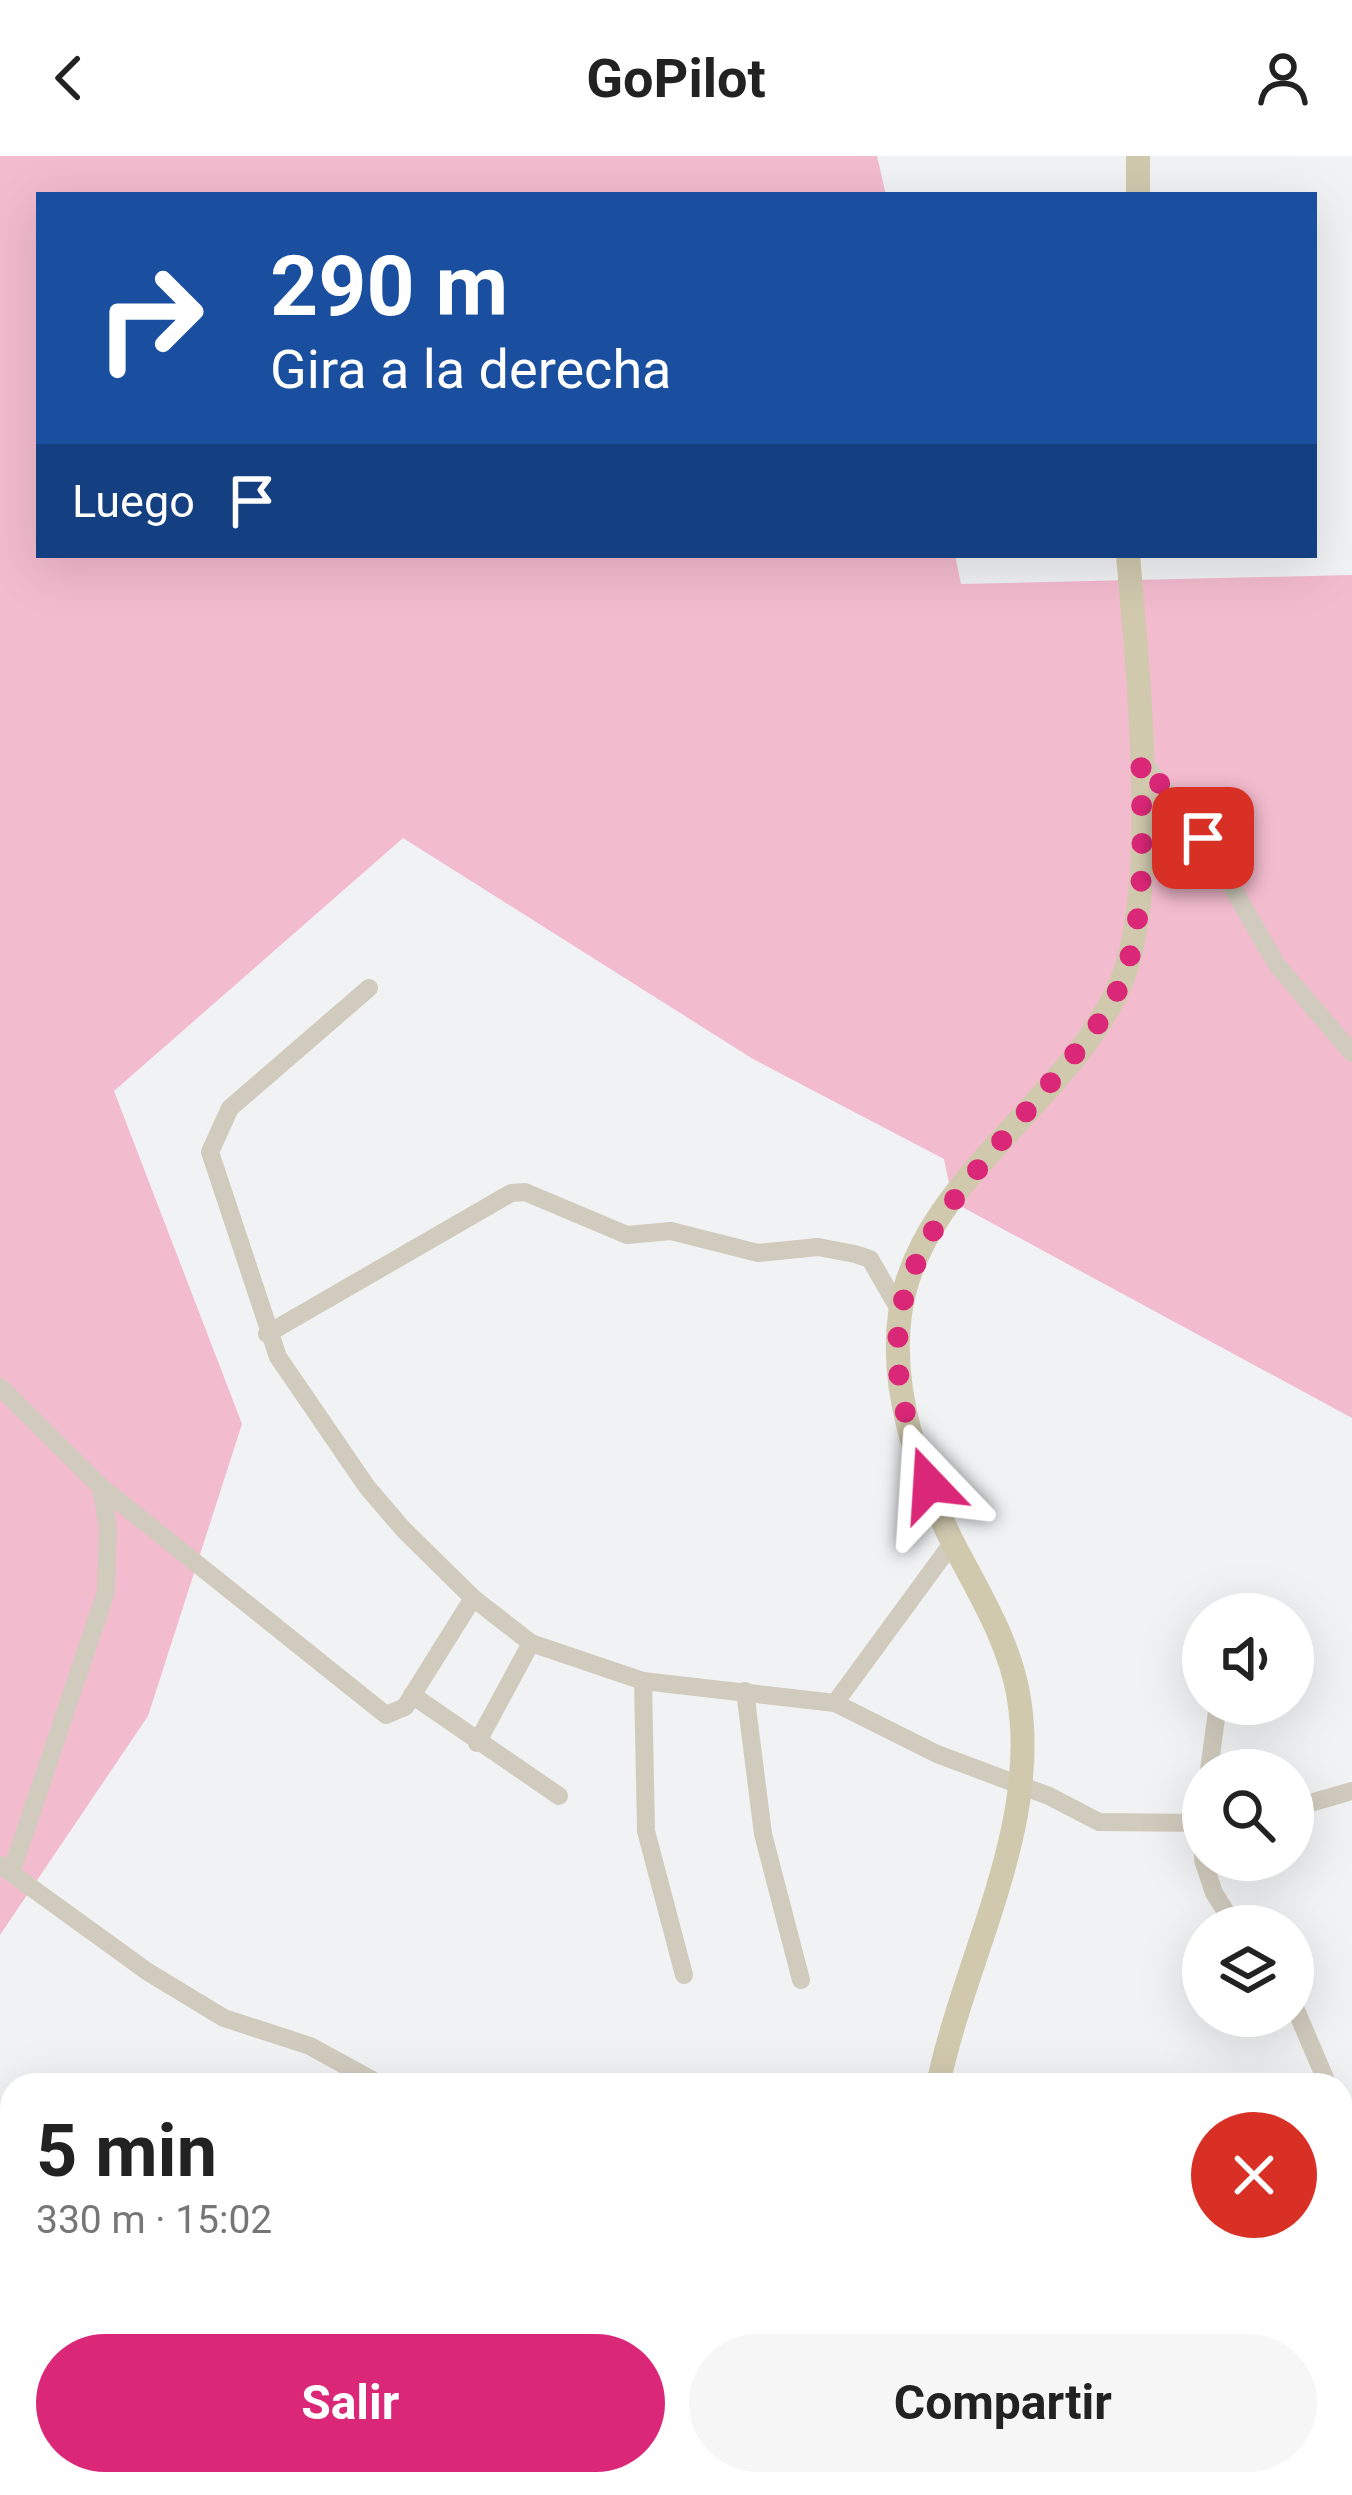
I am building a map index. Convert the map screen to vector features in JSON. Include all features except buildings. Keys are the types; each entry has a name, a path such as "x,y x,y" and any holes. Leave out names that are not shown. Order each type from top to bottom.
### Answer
{"main road":[{"path":"1138,156 1138,192"},
{"path":"941,2073 1021,1790 1024,1738 1018,1691 993,1621 953,1542 908,1426 900,1310 931,1228 1081,1046 1119,987 1137,914 1141,760 1128,558"}],"street":[{"path":"1141,760 1203,838 1277,965 1352,1054"},
{"path":"369,988 230,1108 209,1152 267,1334 367,1487 473,1598 531,1642 603,1672 835,1703 1099,1822 1182,1819"},
{"path":"267,1334 511,1193 525,1192 627,1235 671,1231 758,1252 818,1247 855,1254 870,1259 900,1310"},
{"path":"0,1387 101,1487 376,1709 398,1714 473,1598"},
{"path":"101,1487 108,1528 106,1592 6,1868 148,1972 224,2018 310,2046 359,2073"},
{"path":"835,1703 953,1542"},
{"path":"477,1743 531,1642"},
{"path":"644,1681 646,1831 683,1975"},
{"path":"745,1691 763,1834 801,1980"},
{"path":"412,1696 560,1796"},
{"path":"1314,1802 1352,1791"},
{"path":"1308,2037 1323,2073"}],"shaded area":[{"path":"0,156 877,156 885,192 36,192 36,558 956,558 961,584 1352,575 1352,1418 953,1202 944,1159 753,1059 403,838 114,1091 242,1424 148,1716 0,1935"}],"route":[{"path":"929,1484 908,1426 898,1334 905,1288 921,1246 1081,1046 1119,987 1137,914 1141,760 1203,838"}]}
